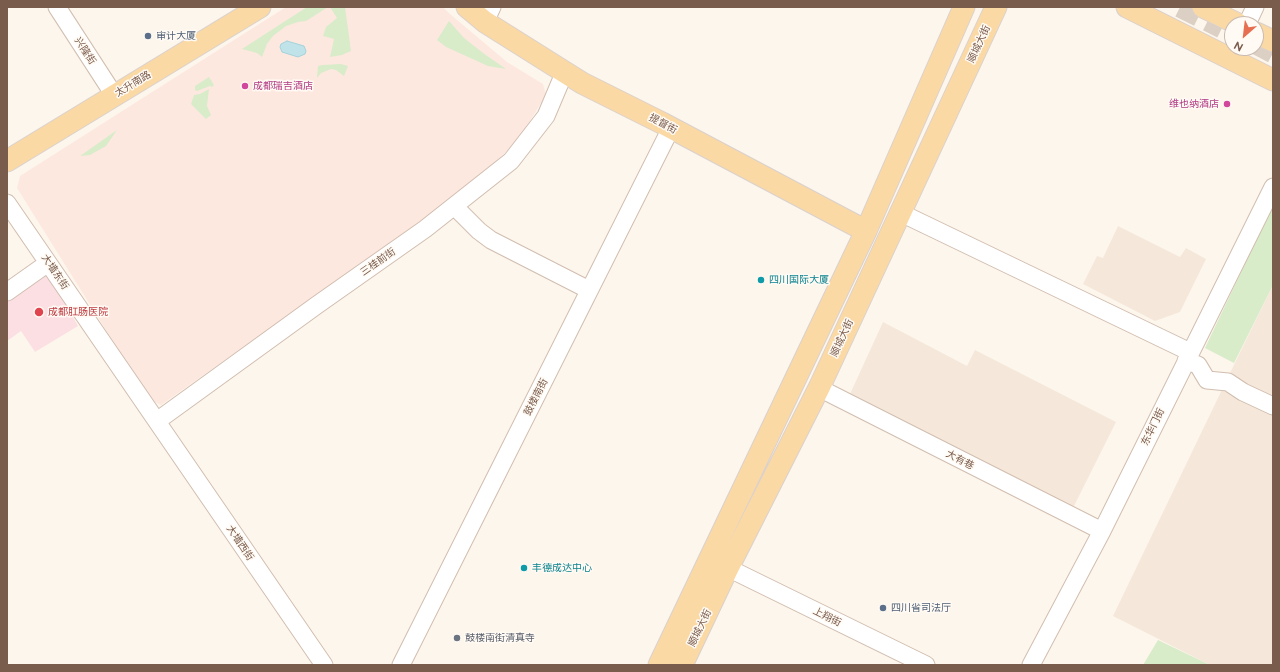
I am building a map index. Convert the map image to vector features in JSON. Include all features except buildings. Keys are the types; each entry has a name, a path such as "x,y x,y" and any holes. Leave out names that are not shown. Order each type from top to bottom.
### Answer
{"main road":[{"name":"太升南路","path":"7,161 260,7"},
{"name":"提督街","path":"467,7 489,14 522,46 582,83 671,128 866,231"},
{"name":"顺城大街","path":"659,665 866,231 964,7"},
{"name":"顺城大街","path":"682,665 728,568 819,388 996,7"},
{"path":"1126,7 1273,80"},
{"path":"1203,7 1224,17"}],"street":[{"name":"兴隆街","path":"57,7 114,95"},
{"name":"三桂前街","path":"156,421 425,229 511,161 546,116 565,72"},
{"name":"鼓楼南街","path":"401,665 671,128"},
{"name":"东华门街","path":"1031,665 1102,532 1273,187"},
{"name":"大墙东街","path":"7,203 156,421"},
{"path":"454,206 479,231 491,240 589,290"},
{"path":"901,213 1188,356 1198,365 1207,380 1228,382 1244,392 1273,406"},
{"path":"7,292 48,263"},
{"name":"大有巷","path":"819,388 1102,532"},
{"name":"大墙西街","path":"156,421 324,665"},
{"name":"上翔街","path":"728,568 926,665"}],"shaded area":[{"path":"286,7 443,7 507,62 543,84 546,95 520,137 499,159 453,199 161,405 149,399 17,188 20,176"},
{"path":"1118,226 1180,257 1186,248 1206,259 1180,312 1155,321 1083,284 1097,256 1103,258"},
{"name":"成都肛肠医院","path":"47,272 78,326 35,352 21,331 7,341 7,299"},
{"path":"1273,285 1273,665 1210,665 1113,616"},
{"path":"883,322 967,366 975,350 1116,422 1072,510 850,394"}],"green space":[{"path":"307,7 328,7 306,21 286,26 273,36 267,44 262,57 257,53 242,49"},
{"path":"330,7 345,7 351,51 342,55 330,57 334,39 323,36 326,27 337,18"},
{"path":"449,21 464,38 506,69 488,66 446,47 437,40"},
{"path":"341,64 348,66 344,76 336,70 331,69 321,73 317,78 318,66"},
{"path":"209,77 214,85 212,87 210,86 197,91 195,90 195,86"},
{"path":"209,89 207,106 211,115 206,119 191,104 194,95 200,94"},
{"path":"117,130 106,146 90,155 80,156"},
{"path":"1273,205 1273,285 1234,363 1205,348"},
{"path":"1158,640 1210,665 1143,665"}],"water":[{"path":"287,41 304,46 306,51 305,54 298,57 282,52 280,47 281,44"}],"tunnel":[{"path":"1180,7 1222,28"},
{"path":"1264,48 1273,53"}],"place":[{"name":"审计大厦","path":"148,36"},
{"name":"成都瑞吉酒店","path":"245,86"},
{"name":"维也纳酒店","path":"1227,104"},
{"name":"四川国际大厦","path":"761,280"},
{"name":"成都肛肠医院","path":"39,312"},
{"name":"丰德成达中心","path":"524,568"},
{"name":"四川省司法厅","path":"883,608"},
{"name":"鼓楼南街清真寺","path":"457,638"}]}
